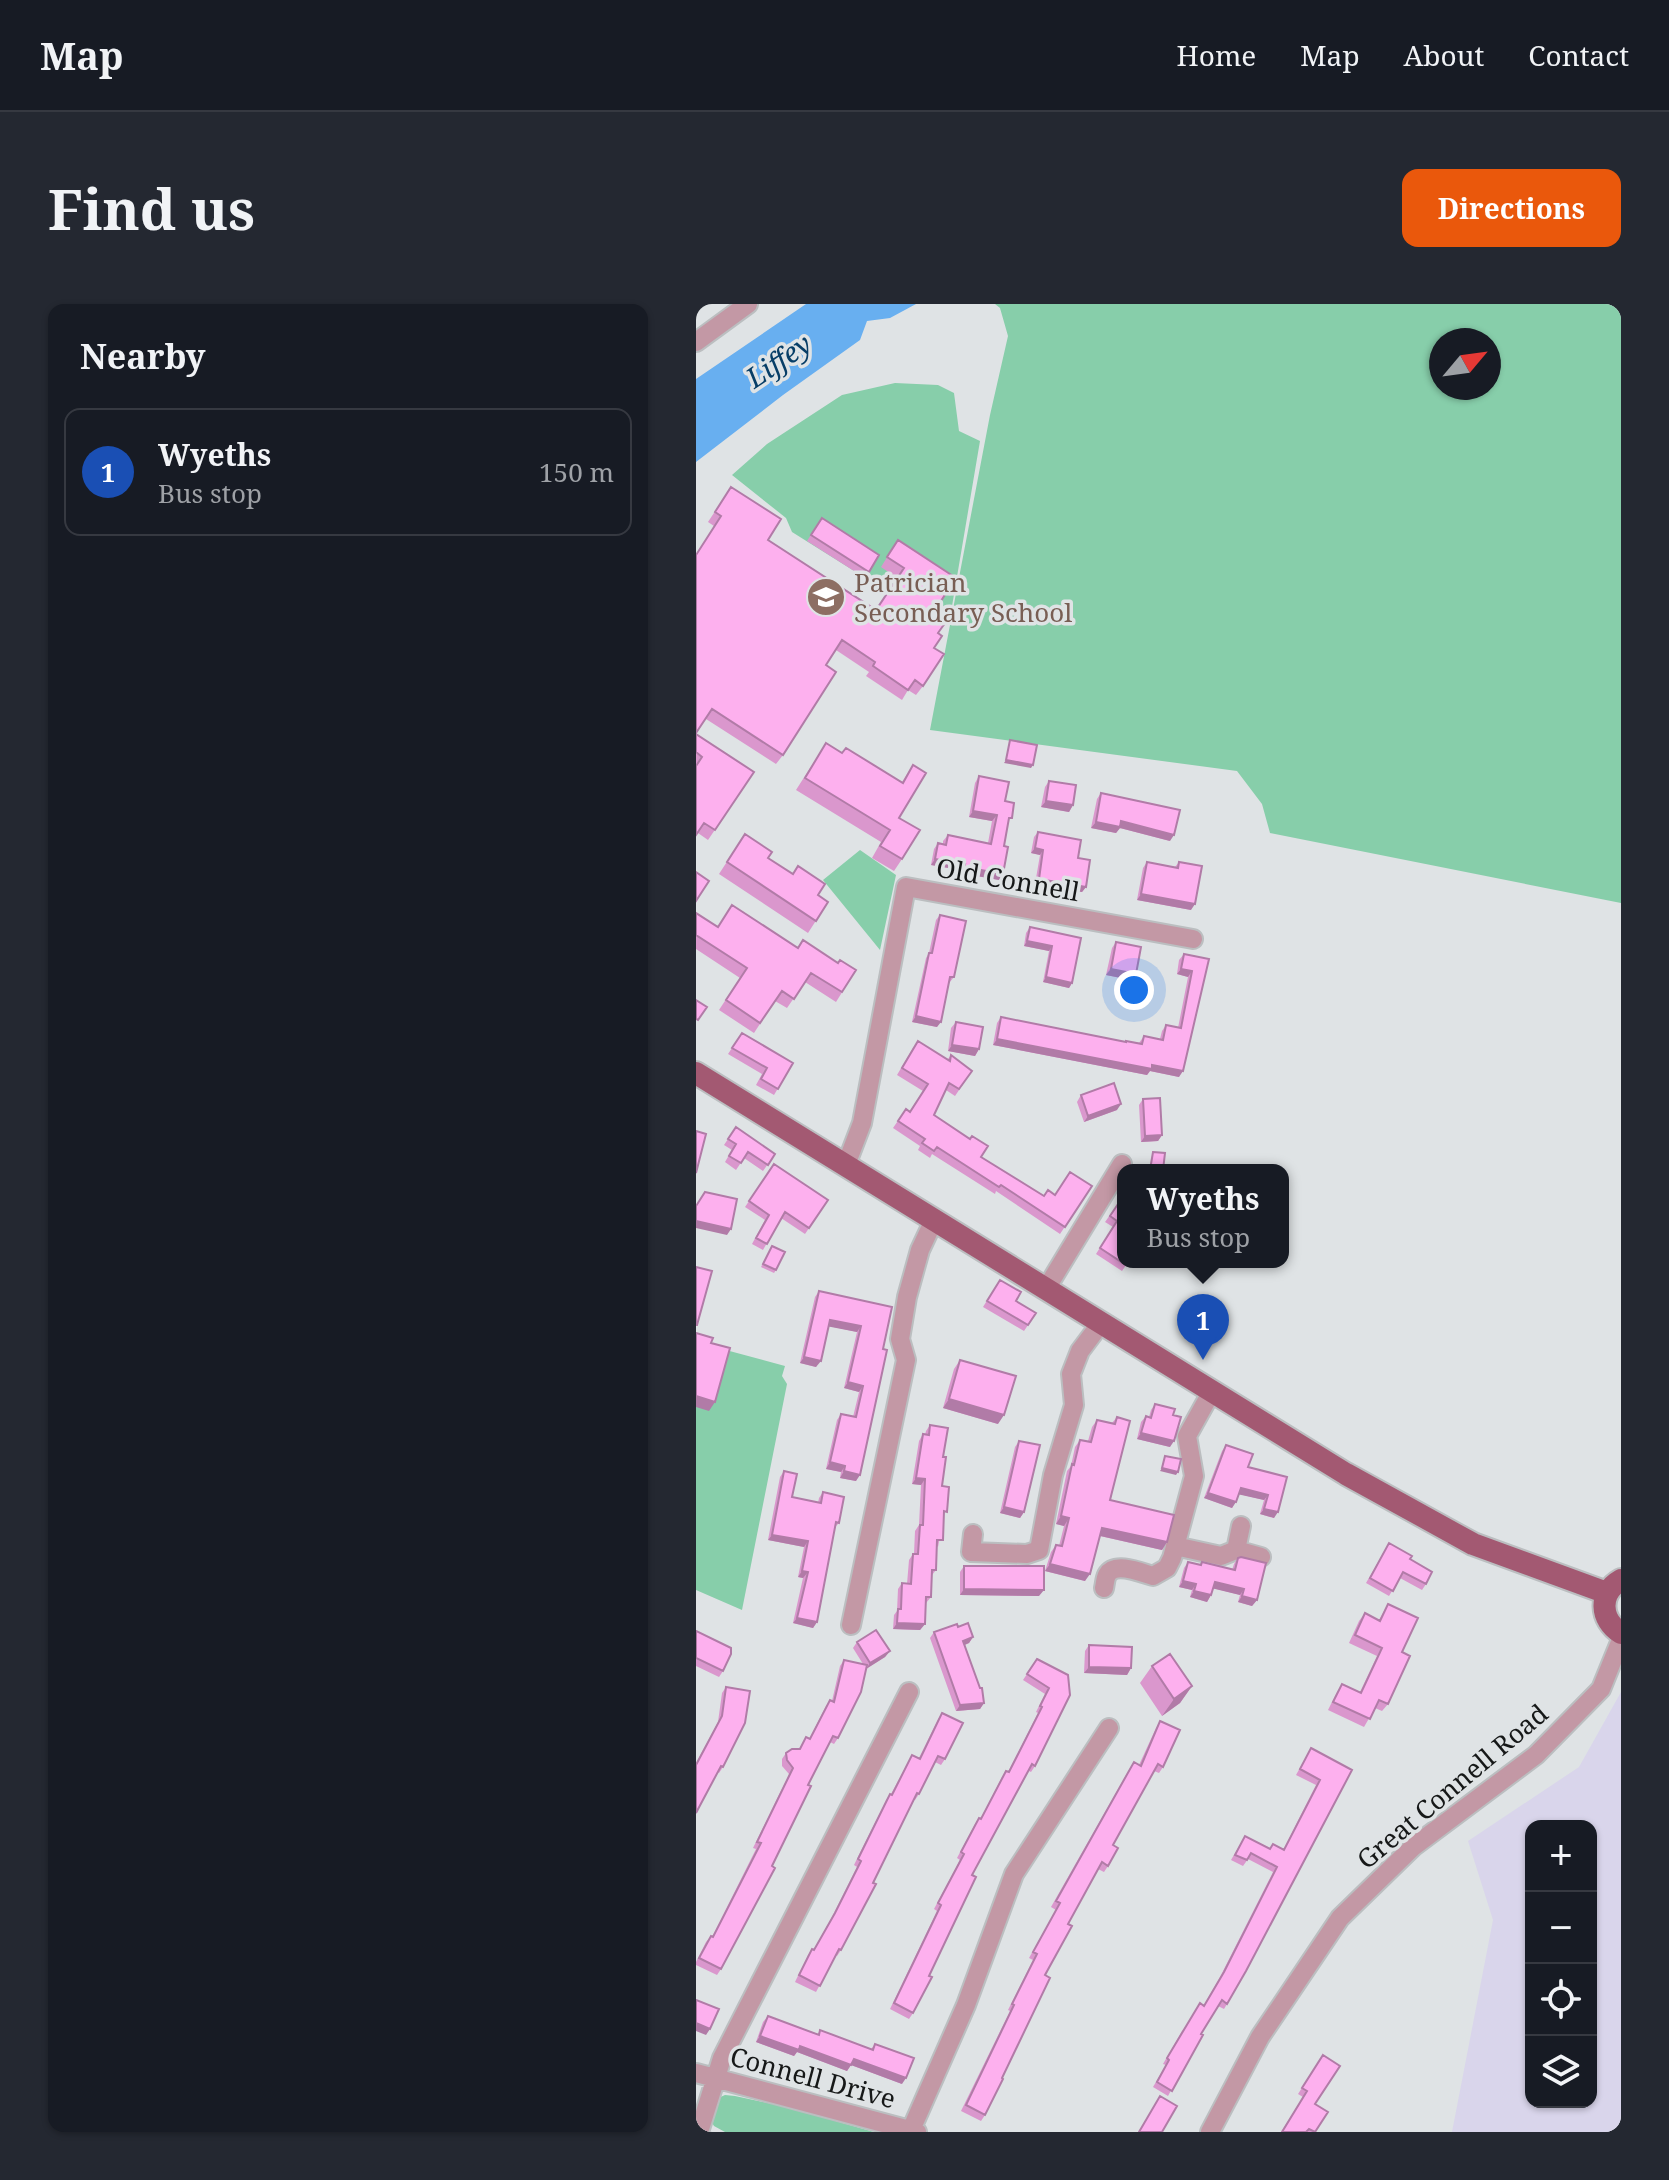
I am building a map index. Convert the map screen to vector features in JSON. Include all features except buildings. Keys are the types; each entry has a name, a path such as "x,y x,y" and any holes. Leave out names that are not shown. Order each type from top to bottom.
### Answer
{"main road":[{"path":"696,1073 1346,1474 1473,1544 1614,1587 1604,1604 1604,1613 1607,1621 1621,1633"}],"street":[{"path":"696,342 748,304"},
{"name":"Old Connell","path":"846,1165 862,1123 906,887 1193,939"},
{"path":"1046,1289 1117,1172"},
{"path":"851,1625 906,1360 900,1339 907,1297 920,1250 934,1220"},
{"path":"973,1534 971,1552 1027,1554 1039,1550 1053,1475 1074,1405 1071,1374 1080,1351 1101,1323"},
{"path":"1104,1588 1107,1575 1113,1569 1153,1576 1167,1568 1194,1476 1187,1436 1212,1391"},
{"path":"1236,1550 1241,1526"},
{"path":"1175,1546 1221,1556 1236,1550 1261,1557"},
{"name":"Great Connell Road","path":"1210,2132 1260,2037 1340,1918 1413,1847 1536,1755 1601,1689 1621,1640"},
{"path":"699,2132 722,2058 909,1692"},
{"path":"914,2131 966,2005 1014,1874 1109,1728"},
{"name":"Connell Drive","path":"696,2073 914,2131"}],"shaded area":[{"path":"1621,1692 1621,2132 1452,2132 1493,1920 1468,1841 1579,1767"}],"green space":[{"path":"995,304 1621,304 1621,903 1270,833 1262,804 1237,771 930,730 1008,336 1000,308"},
{"path":"895,383 938,385 954,393 959,431 980,441 950,618 889,582 859,574 792,532 786,518 732,475 767,444 842,395"},
{"path":"860,850 896,875 880,950 823,880"},
{"path":"696,1342 785,1366 782,1376 787,1384 742,1610 696,1590"},
{"path":"725,2095 787,2107 874,2132 725,2132 711,2121 716,2099"}],"water":[{"name":"Liffey","path":"806,304 916,304 890,318 867,321 860,340 696,462 696,379"}],"place":[{"name":"Patrician Secondary School","path":"826,597"},
{"name":"Wyeths","path":"1203,1360"}]}
